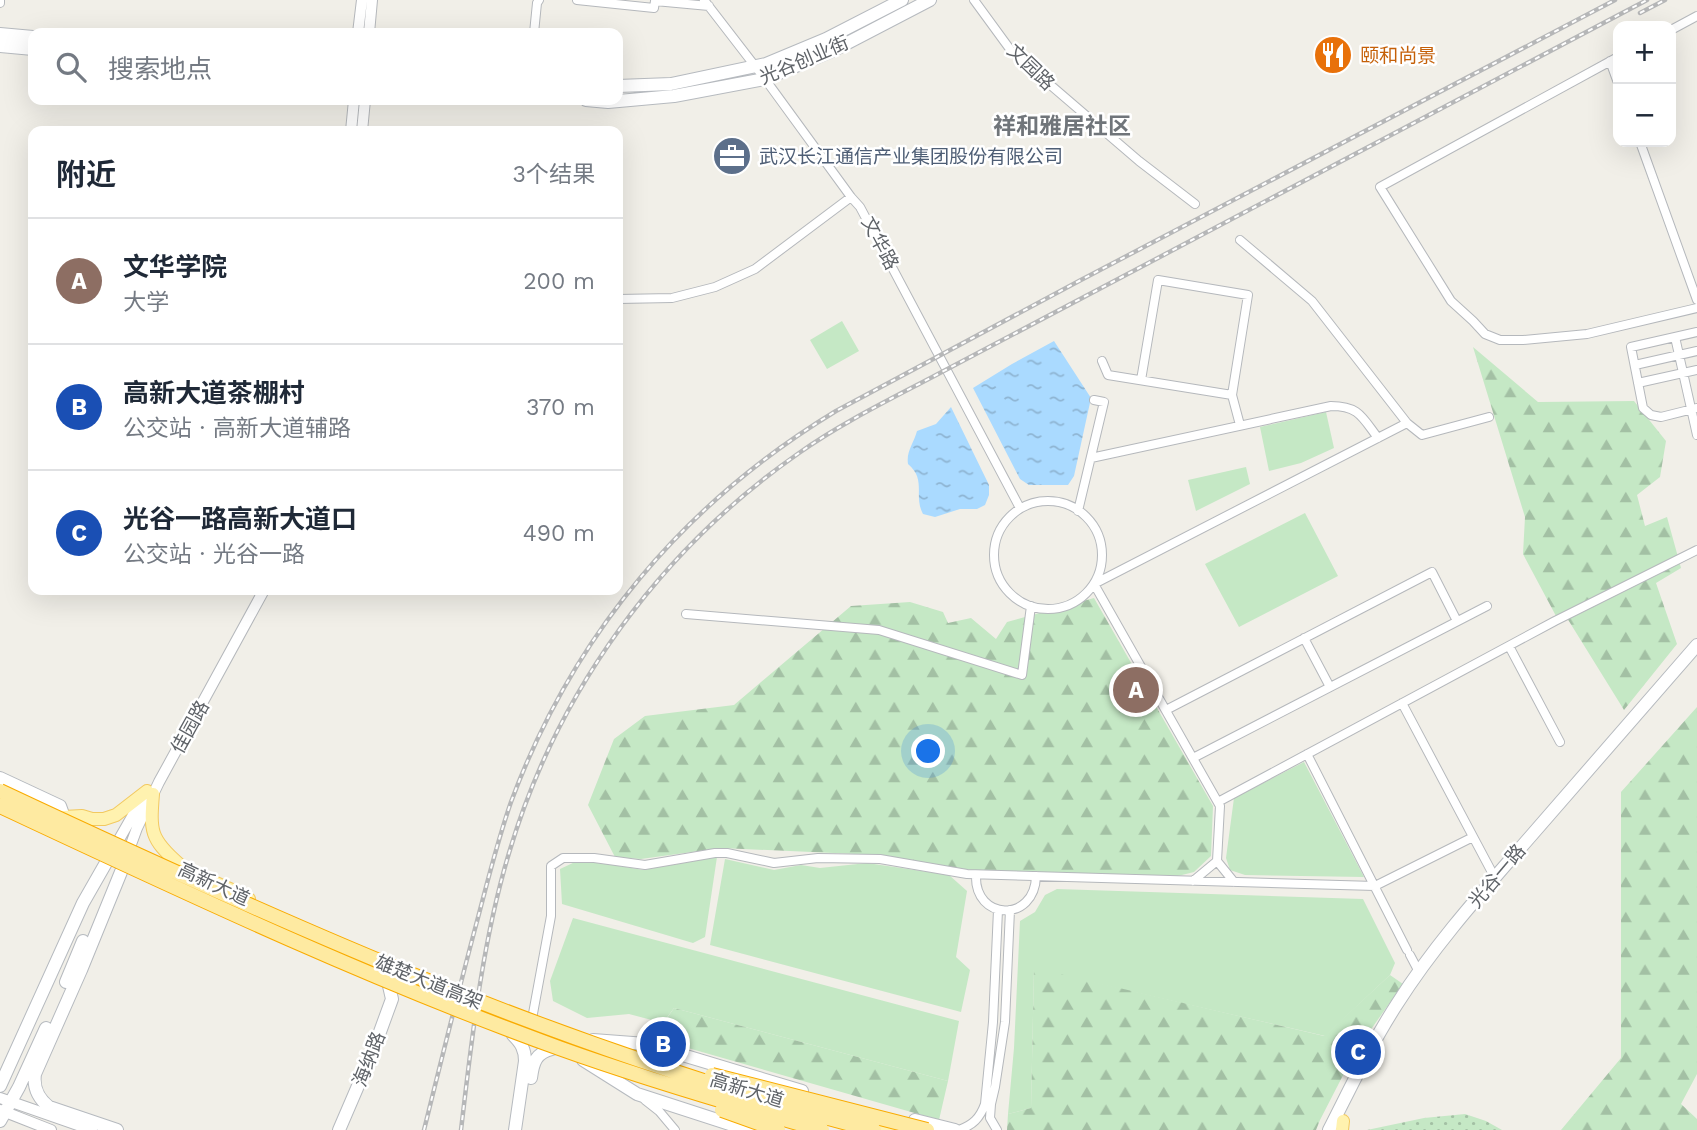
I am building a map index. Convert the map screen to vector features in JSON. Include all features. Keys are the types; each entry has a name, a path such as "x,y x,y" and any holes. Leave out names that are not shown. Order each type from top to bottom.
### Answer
{"highway":[{"name":"雄楚大道高架","path":"0,790 325,939 521,1018 765,1100 874,1130"},
{"name":"雄楚大道高架","path":"0,806 422,995 560,1048 667,1084 822,1130"},
{"path":"607,1049 927,1130"},
{"path":"667,1084 719,1109 778,1130"}],"main road":[{"name":"光谷创业街","path":"623,86 671,84 766,64 902,0"},
{"name":"光谷创业街","path":"623,101 674,96 765,79 834,50 930,0"},
{"path":"0,34 28,37"},
{"path":"0,46 28,49"},
{"name":"光谷一路","path":"1329,1130 1375,1039 1419,972 1494,878 1697,645"},
{"name":"光谷一路","path":"1342,1127 1360,1082 1402,1010 1447,948 1697,656"},
{"path":"0,778 60,806 64,817 104,819 116,815 150,792"},
{"name":"高新大道","path":"0,790 232,890 326,936 429,978"},
{"path":"150,792 152,825 157,842 185,869"},
{"name":"高新大道","path":"0,812 421,1000"},
{"path":"0,1086 83,903 107,860"},
{"path":"3,1109 19,1087 108,884 123,867"},
{"path":"117,1130 49,1107 33,1083 123,867"},
{"path":"258,928 250,918 250,912 265,908"},
{"name":"海纳路","path":"339,1130 373,1052 392,999 389,986"},
{"name":"海纳路","path":"348,1130 388,1028 401,998 406,993"},
{"name":"高新大道","path":"513,1011 717,1082 889,1130"},
{"name":"高新大道","path":"515,1130 525,1061 522,1045 510,1033 666,1088 803,1130"},
{"path":"591,1040 646,1044 857,1106 957,1130"},
{"path":"522,1130 533,1064 543,1051 552,1049"},
{"path":"583,1060 637,1094 715,1126 748,1130"},
{"path":"857,1106 903,1130"}],"street":[{"path":"359,28 362,0"},
{"path":"369,28 372,0"},
{"path":"534,28 539,0"},
{"path":"577,0 654,8 655,1 707,3"},
{"name":"文园路","path":"974,0 1012,52 1139,161 1195,204"},
{"name":"文华路","path":"707,3 860,207 1020,508"},
{"path":"1676,27 1697,16"},
{"path":"1613,60 1380,187 1451,301 1485,334 1500,340 1587,334 1697,308"},
{"path":"351,126 354,105"},
{"path":"362,126 365,105"},
{"path":"1642,147 1697,300"},
{"path":"623,299 673,298 715,287 755,269 851,197"},
{"path":"1240,240 1312,301 1407,423 1422,435 1489,417"},
{"path":"1141,380 1158,280 1248,295 1232,395 1240,425"},
{"path":"1694,409 1661,416 1651,415 1643,408 1631,346 1697,332"},
{"path":"1675,337 1694,409 1697,435"},
{"path":"1634,365 1697,351"},
{"path":"1102,361 1108,375 1232,395"},
{"path":"1638,383 1697,370"},
{"path":"1078,511 1104,402 1094,400"},
{"path":"1091,458 1331,406 1346,406 1357,412 1378,438"},
{"path":"1094,584 1101,567 1102,549 1097,532 1087,517 1072,507 1055,502 1037,502 1020,508 1007,520 997,535 993,552 995,570 1003,586 1015,598 1031,607 1049,609 1066,606 1082,597 1094,584 1407,423"},
{"path":"1218,802 1509,646 1697,550"},
{"path":"1166,710 1432,572 1458,621"},
{"path":"1094,584 1220,806 1217,862 1234,882"},
{"name":"佳园路","path":"107,860 137,828 150,792 256,595"},
{"name":"佳园路","path":"150,792 261,595"},
{"path":"1193,758 1487,606"},
{"path":"686,614 879,630 1022,676 1031,607"},
{"path":"1304,638 1330,687"},
{"path":"1509,646 1560,741"},
{"path":"1402,703 1494,878"},
{"path":"1307,754 1419,972"},
{"path":"532,1019 551,916 551,866 564,858 594,858 645,865 727,853 774,863 818,858 880,859 976,875 1375,886 1473,837"},
{"name":"佳园路","path":"123,867 124,844"},
{"path":"1193,881 1217,862"},
{"path":"976,875 976,887 981,897 988,905 998,910 1022,906 1030,899 1035,891 1036,876"},
{"path":"957,1130 976,1120 982,1114 985,1104 993,1021 998,910"},
{"path":"997,1130 990,1118 1005,1022 1010,910"},
{"path":"637,1094 659,1111 675,1130"},
{"path":"3,1109 51,1130"},
{"path":"3,1109 94,1130"},
{"path":"64,1112 94,1130"}],"green space":[{"path":"842,321 859,351 827,369 810,340"},
{"path":"1473,347 1538,402 1634,401 1666,441 1660,477 1637,495 1645,526 1667,517 1681,568 1656,583 1677,644 1624,710 1567,618 1556,616 1523,554 1525,517"},
{"path":"1326,412 1334,448 1301,463 1269,471 1260,427"},
{"path":"1246,467 1250,484 1196,511 1188,480"},
{"path":"1305,513 1338,576 1239,627 1205,564"},
{"path":"1094,598 1213,806 1211,856 1194,872 1178,876 971,870 878,855 721,848 641,859 615,857 588,805 614,739 645,716 734,705 851,606 910,602 943,612 948,623 971,618 996,639 1007,622"},
{"path":"1697,707 1697,1074 1681,1104 1697,1119 1697,1130 1561,1130 1621,1058 1621,792"},
{"path":"1304,762 1364,877 1245,875 1230,870 1226,858 1234,798"},
{"path":"717,857 705,937 693,943 562,904 560,869 575,862 591,861 643,870"},
{"path":"725,859 774,870 801,865 820,868 867,863 949,875 967,891 956,957 970,970 961,1012 710,945"},
{"path":"1057,889 1363,899 1395,963 1390,975 1325,1036 1034,969 1031,1108 1008,1114 1020,921 1035,912 1045,895"},
{"path":"573,918 959,1021 948,1081 674,1008 663,1023 629,1014 587,1018 553,1001 550,981"},
{"path":"1034,968 1324,1036 1390,975 1403,984 1355,1052 1316,1130 1007,1130 1008,1114 1031,1108"},
{"path":"674,1008 948,1081 939,1120 653,1038"},
{"path":"1465,1114 1502,1130 1367,1130 1424,1118"}],"water":[{"path":"1054,341 1091,398 1074,476 1068,485 1029,485 1020,479 973,388"},
{"path":"951,407 989,485 989,495 985,505 977,509 960,509 935,517 923,514 917,476 908,464 908,455 917,431 936,424"}],"railway":[{"path":"424,1130 497,848 511,802 537,741 567,683 601,629 640,578 683,531 730,487 781,447 836,411 1615,0"},
{"path":"461,1130 479,990 492,921 509,853 530,793 555,736 585,681 620,628 659,579 702,533 749,491 799,453 850,421 1647,0"},
{"path":"1640,13 1665,0"}],"place":[{"name":"颐和尚景","path":"1333,55"},
{"name":"武汉长江通信产业集团股份有限公司","path":"732,156"},
{"name":"文华学院","path":"1136,690"},
{"name":"高新大道茶棚村","path":"663,1044"},
{"name":"光谷一路高新大道口","path":"1358,1052"}],"district":[{"name":"祥和雅居社区","path":"1062,126"}]}
